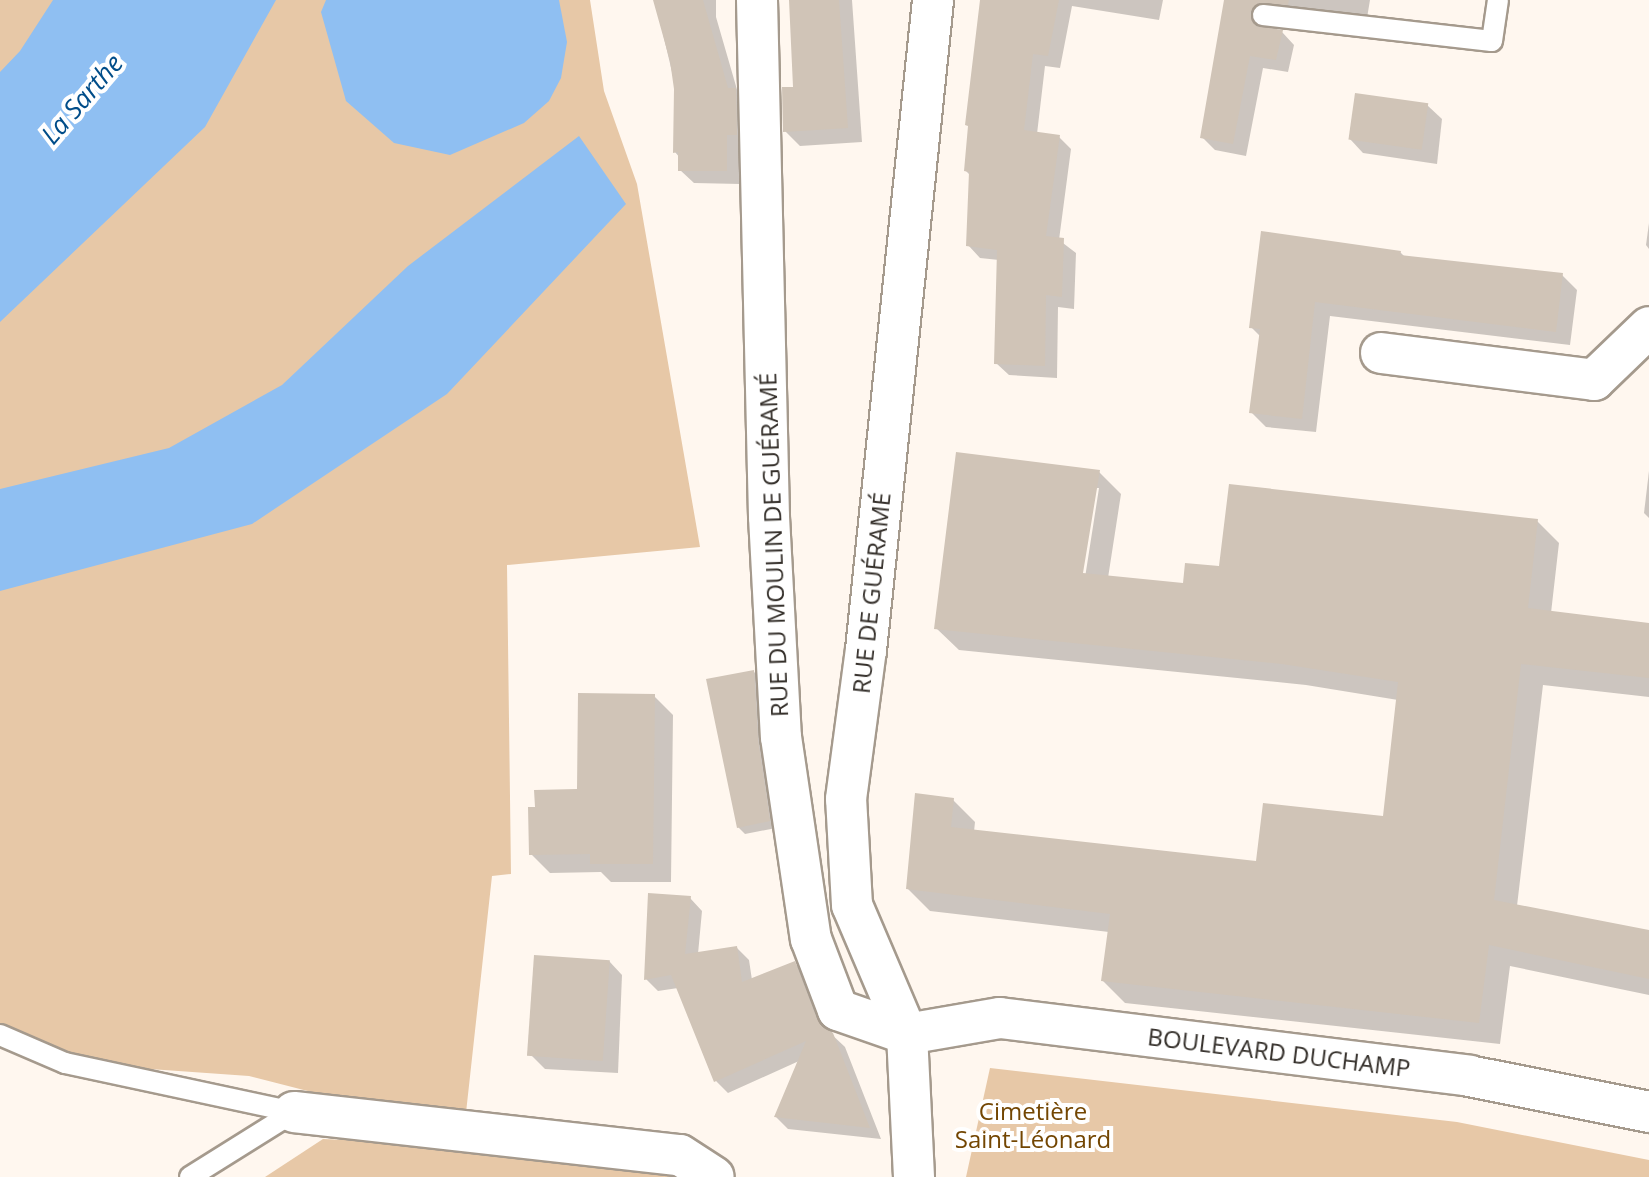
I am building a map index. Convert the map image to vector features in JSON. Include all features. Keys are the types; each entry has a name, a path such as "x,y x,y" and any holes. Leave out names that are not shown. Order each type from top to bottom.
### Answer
{"street":[{"name":"RUE DU MOULIN DE GUÉRAMÉ","path":"757,0 769,517 781,737 811,939 838,1010 907,1034"},
{"name":"RUE DE GUÉRAMÉ","path":"914,1177 907,1034 852,905 846,799 866,650 933,0"},
{"path":"1381,353 1594,380 1649,327"},
{"name":"BOULEVARD DUCHAMP","path":"907,1034 1000,1018 1469,1076 1649,1112"},
{"path":"294,1112 680,1155 714,1177"}],"lane":[{"path":"1263,15 1492,41 1498,0"},
{"path":"0,1035 65,1063 294,1112"},
{"path":"190,1177 294,1112"}],"green space":[{"path":"0,0 590,0 604,91 637,184 700,547 507,565 511,874 492,876 464,1131 249,1076 65,1063 0,1034"},
{"name":"Cimetière Saint-Léonard","path":"990,1068 1457,1122 1649,1160 1649,1177 966,1177"},
{"path":"323,1139 680,1155 714,1177 265,1177"}],"water":[{"name":"La Sarthe","path":"53,0 276,0 205,127 0,322 0,72 20,51"},
{"path":"326,0 559,0 567,42 561,78 549,101 524,123 450,155 394,143 346,101 321,12"},
{"path":"579,136 626,204 447,394 252,524 0,591 0,489 169,448 282,385 408,266"}],"building":[{"path":"653,0 703,0 728,88 736,88 737,135 727,135 727,171 678,171 678,152 673,153 674,89 670,61"},
{"path":"789,0 839,0 848,128 783,132 782,87 793,87"},
{"path":"980,0 1059,0 1048,56 1033,54 1024,130 1060,135 1046,236 1064,238 1062,297 1046,295 1045,366 994,364 997,250 966,246 969,172 964,171 968,126 965,125"},
{"path":"1224,0 1289,0 1288,5 1259,3 1250,13 1256,26 1283,30 1276,60 1250,56 1233,144 1200,138"},
{"path":"1355,93 1428,103 1422,150 1348,140"},
{"path":"1261,231 1401,251 1400,255 1563,273 1556,332 1315,302 1302,419 1249,413 1260,329 1249,328"},
{"path":"956,452 1100,470 1083,573 1183,583 1185,563 1219,566 1229,484 1538,519 1528,608 1649,623 1649,678 1521,664 1494,900 1649,930 1649,979 1489,945 1479,1023 1101,981 1110,914 906,889 915,793 954,798 951,827 1256,861 1263,803 1383,816 1398,682 1282,664 934,629"},
{"path":"754,670 758,740 770,821 737,828 706,679"},
{"path":"578,693 655,694 653,864 590,864 590,854 529,855 528,807 535,807 534,790 577,789"},
{"path":"648,893 691,896 685,954 737,946 742,982 795,961 817,1019 833,1033 870,1128 774,1117 806,1041 714,1082 671,975 644,980"},
{"path":"534,955 610,960 603,1061 527,1056"}]}
